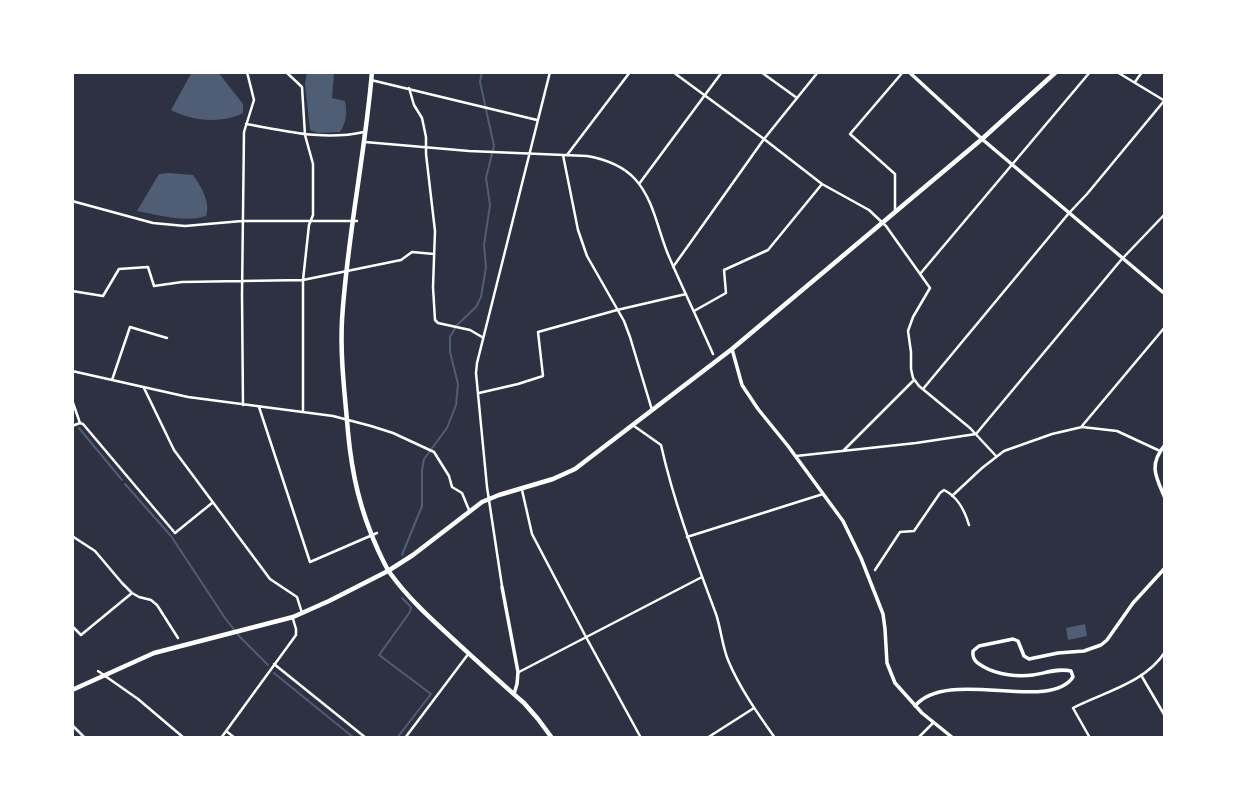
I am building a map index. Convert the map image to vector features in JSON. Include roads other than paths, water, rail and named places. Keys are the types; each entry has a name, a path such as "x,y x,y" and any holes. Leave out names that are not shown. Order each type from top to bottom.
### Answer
{"main road":[{"path":"372,72 347,271 342,347 352,471 361,508 388,571 420,609 514,694 552,738"},
{"path":"72,690 154,653 293,617 388,571 489,498 553,479 575,469 732,349 982,139 1056,72"}],"street":[{"path":"243,405 244,132 254,100 247,72"},
{"path":"286,72 302,86 305,135 313,164 313,215 303,280 303,412"},
{"path":"514,694 518,672 489,498 476,373 550,72"},
{"path":"630,72 565,155 578,230 587,256 624,321 652,410"},
{"path":"673,72 822,184 869,210 882,222 930,288 908,326 914,380 976,434 996,456"},
{"path":"639,184 722,72"},
{"path":"761,72 797,98"},
{"path":"674,267 764,139 818,72"},
{"path":"895,211 895,174 850,134 903,72"},
{"path":"909,72 982,139 1165,294"},
{"path":"920,274 1090,72"},
{"path":"923,389 1165,101 1117,72"},
{"path":"1135,82 1142,72"},
{"path":"371,80 537,120"},
{"path":"409,88 414,105 422,118 426,137 435,231 435,320 470,330 483,338"},
{"path":"246,124 305,135 346,136 366,132"},
{"path":"365,142 426,148 587,156 602,159 623,169 647,196 661,237 713,354"},
{"path":"694,311 726,293 724,270 768,250 822,184"},
{"path":"72,201 153,223 185,226 243,221 355,221"},
{"path":"794,457 976,434 1123,258 1165,214"},
{"path":"72,291 103,296 119,269 148,267 154,286 182,282 303,280 401,260 412,252 434,254"},
{"path":"478,394 543,376 538,332 686,294"},
{"path":"112,380 130,327 167,338"},
{"path":"1081,427 1165,327"},
{"path":"732,349 742,385 843,521 878,600 885,629 887,663 895,683 915,706 953,738"},
{"path":"72,372 188,397 347,419 393,433 434,452 449,476 452,487 463,493 469,510"},
{"path":"842,451 914,380"},
{"path":"144,388 174,450 270,579 297,597 302,613"},
{"path":"72,400 80,423 175,533 213,503"},
{"path":"259,407 310,562 374,534"},
{"path":"72,426 80,423"},
{"path":"633,425 661,445 687,537 717,617 727,660 754,708 775,738"},
{"path":"953,496 996,456 1018,445 1081,427 1117,431 1160,451"},
{"path":"1165,445 1155,460 1155,470 1165,498"},
{"path":"521,488 532,534 641,738"},
{"path":"874,570 900,532 914,531 944,490 965,510 970,525"},
{"path":"687,537 823,494"},
{"path":"72,536 95,551 132,593 157,605 178,638"},
{"path":"915,706 922,699 947,690 1024,691 1067,684 1073,677 1071,671 1057,670 1024,676 1000,673 976,663 972,657 973,651 979,646 1013,639 1018,641 1024,656 1029,659 1093,649 1107,639 1137,597 1165,568"},
{"path":"518,672 702,576"},
{"path":"72,626 81,635 132,593"},
{"path":"221,738 296,635 293,617"},
{"path":"1090,738 1073,708 1141,675 1163,657 1165,652"},
{"path":"405,738 469,653"},
{"path":"274,664 366,738"},
{"path":"98,671 138,699 184,738"},
{"path":"1141,675 1165,716"},
{"path":"707,738 754,708"},
{"path":"918,738 933,723"},
{"path":"72,724 85,738"},
{"path":"226,731 235,738"}],"water":[{"path":"192,72 218,72 243,104 243,113 226,119 207,120 188,117 171,110"},
{"path":"307,72 334,73 332,98 345,101 346,105 345,121 340,132 318,133 310,130 305,84"},
{"path":"159,174 193,175 206,200 206,216 180,219 137,211"},
{"path":"1085,624 1087,636 1068,640 1066,628"}],"waterway":[{"path":"402,555 422,506 424,459 447,428 456,405 458,384 450,352 450,337 457,325 476,307 481,297 486,267 484,245 490,205 486,178 494,146 480,82 482,72"},
{"path":"79,428 122,480"},
{"path":"125,484 171,536 239,636 268,665"},
{"path":"397,738 431,694 379,655 410,612 411,607 402,598"},
{"path":"274,673 354,738"}]}
